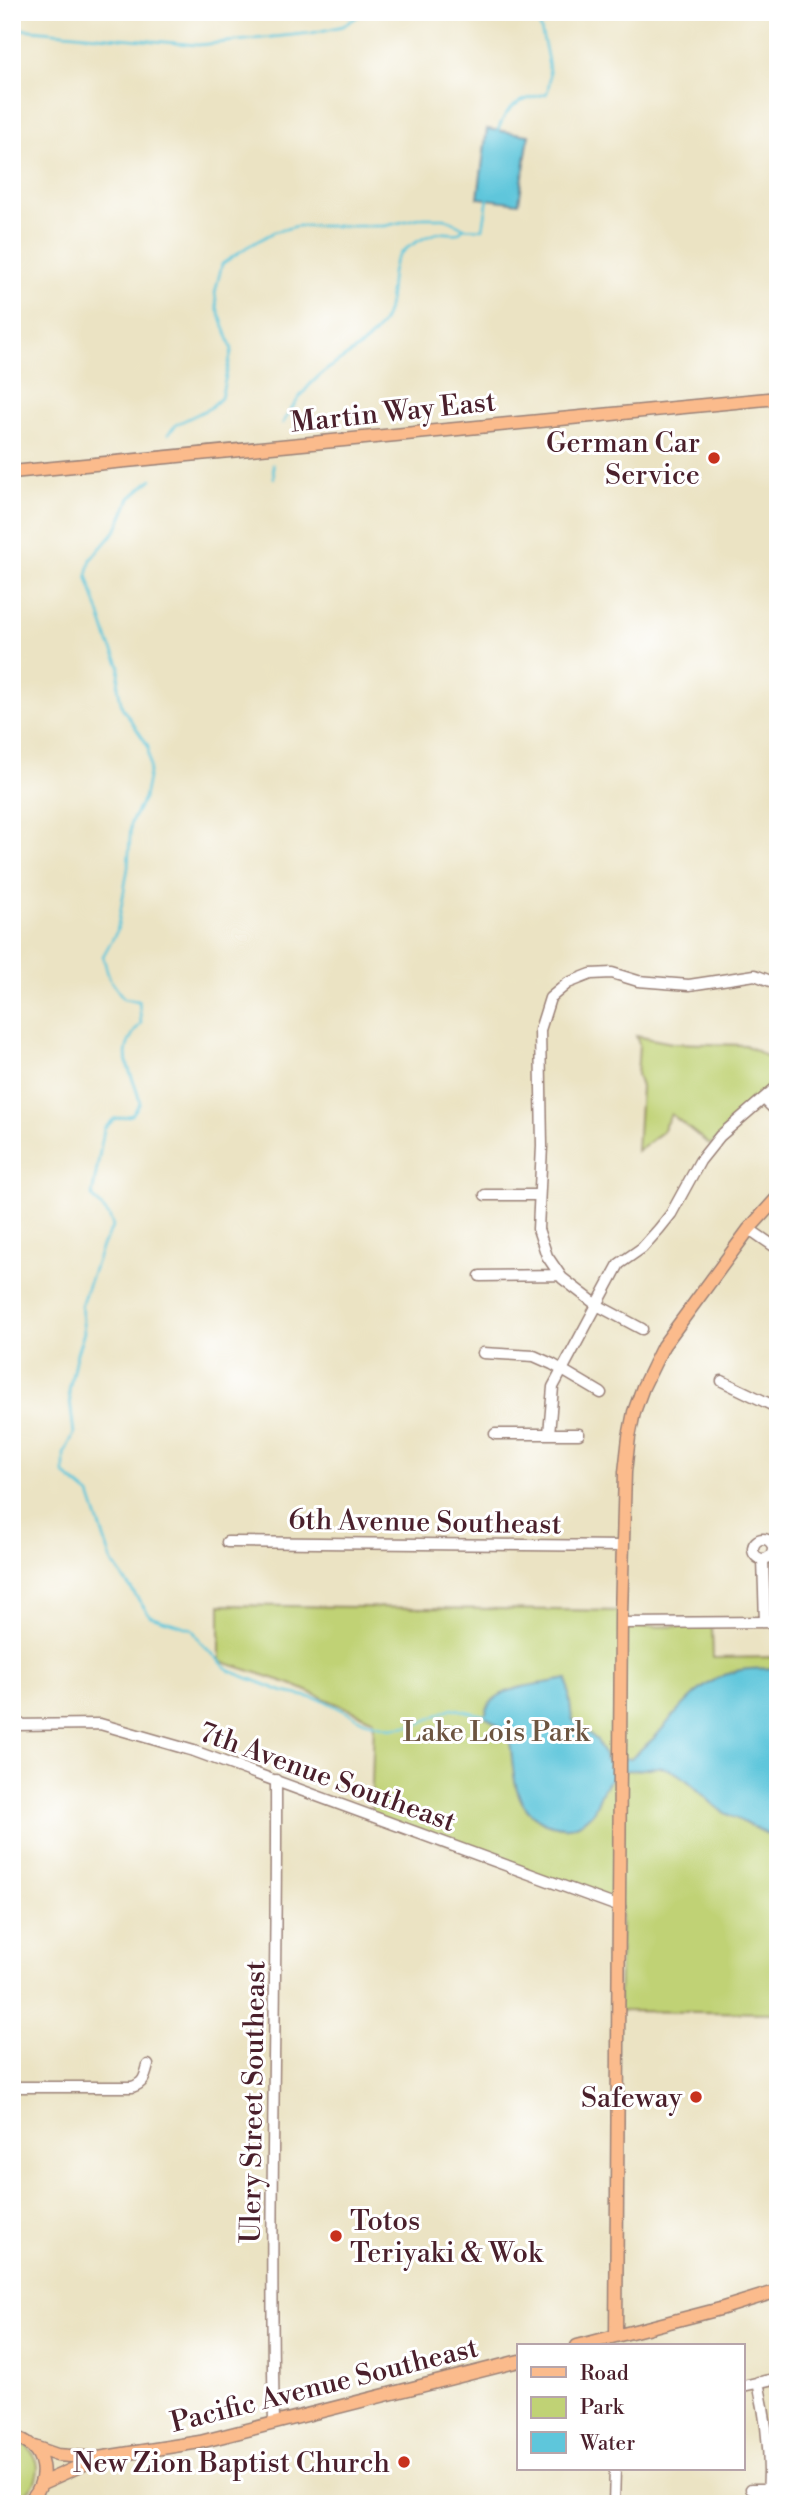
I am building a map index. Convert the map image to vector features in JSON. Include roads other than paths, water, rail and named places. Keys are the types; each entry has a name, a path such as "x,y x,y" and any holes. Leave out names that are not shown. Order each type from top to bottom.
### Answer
{"main road":[{"name":"Martin Way East","path":"12,472 778,398"},
{"path":"616,2341 621,1623 625,1472 629,1437 634,1412 650,1370 663,1346 749,1229 778,1197"},
{"path":"593,2344 616,2341 778,2291"},
{"name":"Pacific Avenue Southeast","path":"12,2437 57,2455 98,2458 200,2442 517,2362"},
{"path":"25,2504 38,2493 43,2468 32,2446"},
{"name":"Pacific Avenue Southeast","path":"38,2493 98,2458"}],"street":[{"path":"642,1329 580,1294 560,1275 547,1256 538,1229 543,1096 540,1030 550,998 568,983 591,974 612,973 638,981 689,985 755,975 778,984"},
{"path":"549,1434 553,1387 619,1264 642,1248 671,1214 710,1146 778,1086"},
{"path":"764,1099 778,1113"},
{"path":"485,1195 539,1195"},
{"path":"749,1229 778,1249"},
{"path":"480,1276 560,1275"},
{"path":"483,1353 534,1356 601,1393"},
{"path":"722,1381 778,1408"},
{"path":"495,1434 579,1434"},
{"name":"6th Avenue Southeast","path":"227,1542 623,1546"},
{"path":"764,1559 765,1622"},
{"path":"621,1623 778,1622"},
{"name":"7th Avenue Southeast","path":"12,1725 100,1724 194,1751 620,1907"},
{"name":"Ulery Street Southeast","path":"274,2424 272,2283 277,1946 276,1780"},
{"path":"12,2087 132,2087 145,2079 148,2066"},
{"path":"744,2386 778,2378"},
{"path":"758,2382 773,2490 767,2504"},
{"path":"614,2504 615,2470"},
{"path":"751,2489 773,2490"}],"water":[{"path":"487,129 529,135 519,203 478,198"},
{"path":"778,1669 778,1840 723,1812 678,1774 660,1767 627,1770 609,1781 594,1810 579,1824 571,1827 552,1825 538,1819 521,1800 514,1775 509,1734 485,1716 491,1702 499,1696 528,1686 567,1679 572,1719 597,1740 606,1760 631,1758 656,1736 691,1698 712,1682 736,1671"}],"waterway":[{"path":"12,24 20,29 198,45 312,33 343,26 365,12"},
{"path":"497,133 514,105 546,94 549,87 547,54 536,12"},
{"path":"168,434 177,424 210,408 221,398 232,349 217,307 215,293 222,264 274,232 297,226 385,226 419,218 445,218 464,228 483,229 488,198"},
{"path":"283,423 314,381 360,347 381,325 388,307 395,261 400,254 433,234 458,233 464,228"},
{"path":"273,464 274,478"},
{"path":"152,479 130,498 117,529 91,559 87,575 109,643 120,666 118,687 122,707 148,746 150,768 144,798 131,822 128,868 117,931 103,956 109,978 124,999 139,1001 141,1023 132,1035 126,1054 140,1103 132,1115 114,1119 104,1129 92,1196 109,1216 113,1226 102,1246 81,1305 84,1332 69,1391 74,1434 64,1454 64,1474 90,1495 112,1562 150,1616 192,1629 202,1644 230,1671 284,1692 323,1700 364,1721 390,1728 417,1725 452,1708 487,1716"}],"place":[{"name":"German Car Service","path":"714,458"},
{"name":"Safeway","path":"696,2097"},
{"name":"Totos Teriyaki & Wok","path":"336,2236"},
{"name":"New Zion Baptist Church","path":"404,2462"}],"park label":[{"name":"Lake Lois Park","path":"496,1731"}]}
